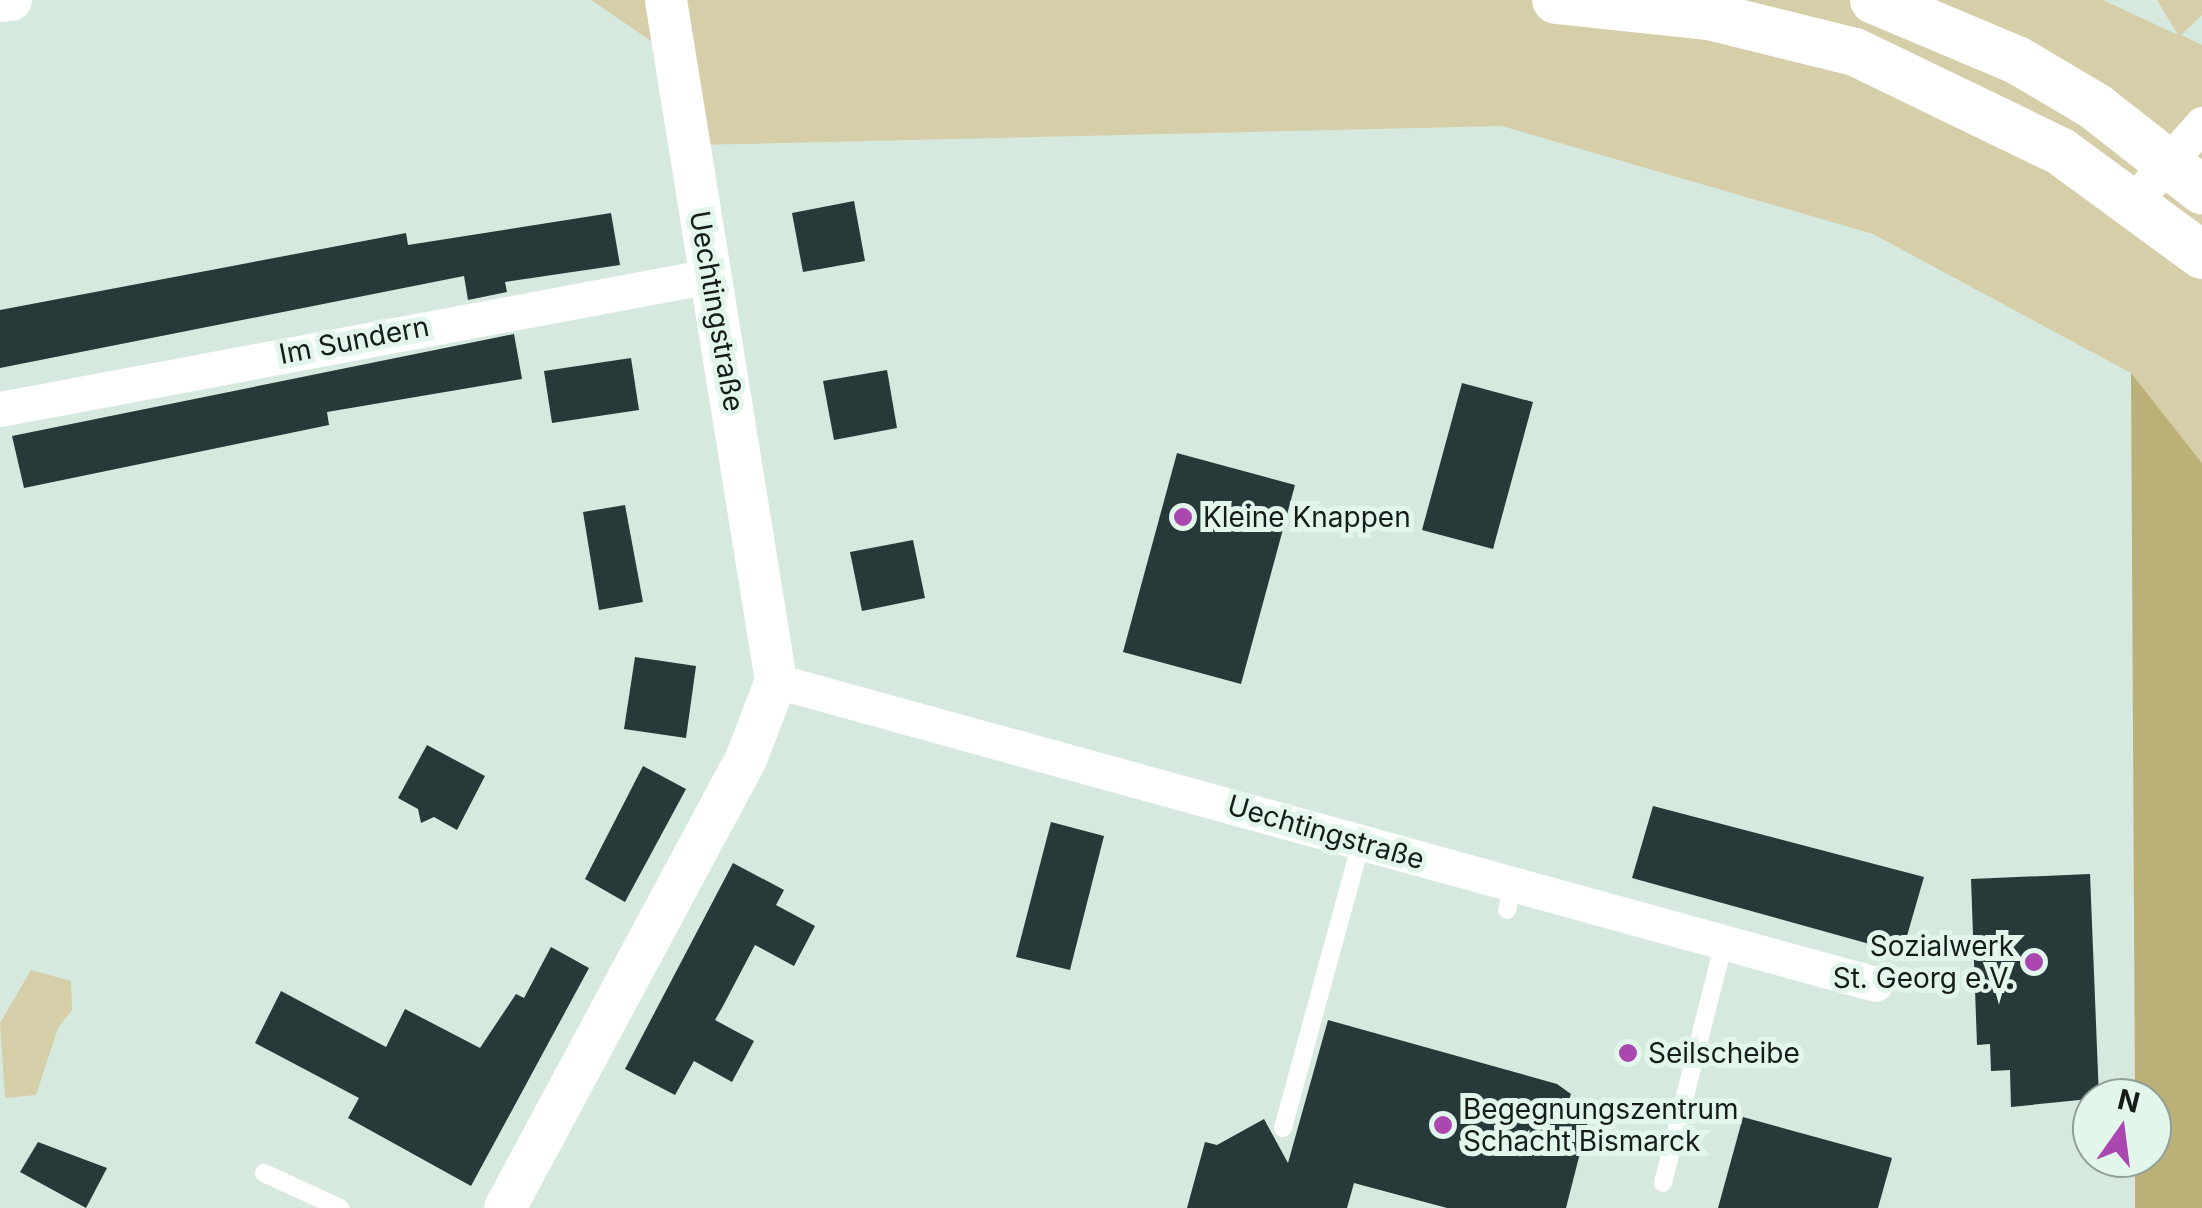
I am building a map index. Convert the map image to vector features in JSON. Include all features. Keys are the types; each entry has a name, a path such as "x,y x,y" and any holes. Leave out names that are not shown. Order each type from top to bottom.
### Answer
{"main road":[{"path":"1556,0 1709,16 1856,52 1990,111 2134,202 2202,255"},
{"path":"1874,0 2016,60 2185,176"}],"street":[{"path":"0,1 11,0"},
{"name":"Uechtingstraße","path":"666,0 776,682 1362,842 1510,897 1724,942 1875,984"},
{"path":"2134,202 2185,176 2202,124"},
{"name":"Im Sundern","path":"0,408 710,276"},
{"path":"505,1208 746,759 776,682"}],"lane":[{"path":"1283,1128 1362,842"},
{"path":"1662,1183 1724,942"},
{"path":"264,1172 340,1208"}],"shaded area":[{"path":"591,0 2103,0 2178,35 2157,0 2202,0 2202,15 2181,35 2202,45 2202,463 2131,373 1873,234 1502,126 695,145 670,54"},
{"path":"2131,373 2202,463 2202,1208 2135,1208 2135,1178 2172,1178 2172,1078 2135,1078"},
{"path":"31,970 71,981 72,1010 58,1028 36,1095 5,1098 0,1023"}],"building":[{"path":"854,201 865,261 803,272 792,213"},
{"path":"611,213 620,265 505,282 507,292 468,300 464,276 0,368 0,310 406,233 408,245"},
{"path":"514,334 522,379 327,412 329,425 24,488 12,436"},
{"path":"631,358 639,410 552,423 544,371"},
{"path":"887,370 897,428 834,440 823,381"},
{"path":"1462,383 1533,402 1493,549 1422,530"},
{"path":"1177,453 1295,485 1241,684 1123,652"},
{"path":"625,505 643,602 599,610 583,512"},
{"path":"913,540 925,598 862,611 850,552"},
{"path":"635,657 696,666 686,738 624,729"},
{"path":"427,745 485,776 457,830 434,817 421,823 418,809 398,798"},
{"path":"643,766 686,789 625,902 585,879"},
{"name":"Sozialwerk St. Georg e.V.","path":"1653,806 1924,877 1902,953 1632,878"},
{"path":"1051,822 1104,836 1070,970 1016,957"},
{"path":"733,863 784,890 776,905 815,926 794,966 755,945 715,1020 754,1041 732,1082 694,1061 675,1095 625,1069"},
{"name":"Sozialwerk St. Georg e.V.","path":"2090,874 2098,1078 2072,1078 2072,1101 2011,1107 2010,1070 1991,1071 1990,1044 1977,1045 1971,879"},
{"path":"551,947 589,968 471,1186 348,1118 359,1098 255,1043 281,991 386,1047 405,1009 480,1048 516,994 524,998"},
{"name":"Begegnungszentrum Schacht Bismarck","path":"1328,1020 1557,1084 1571,1094 1568,1103 1592,1106 1566,1208 1447,1208 1354,1183 1347,1208 1187,1208 1205,1142 1217,1145 1264,1119 1288,1163"},
{"path":"1743,1117 1892,1158 1878,1208 1718,1208"},
{"path":"38,1142 107,1168 86,1208 20,1172"}],"place":[{"name":"Kleine Knappen","path":"1183,517"},
{"name":"Sozialwerk St. Georg e.V.","path":"2034,962"},
{"name":"Seilscheibe","path":"1628,1053"},
{"name":"Begegnungszentrum Schacht Bismarck","path":"1443,1125"}]}
